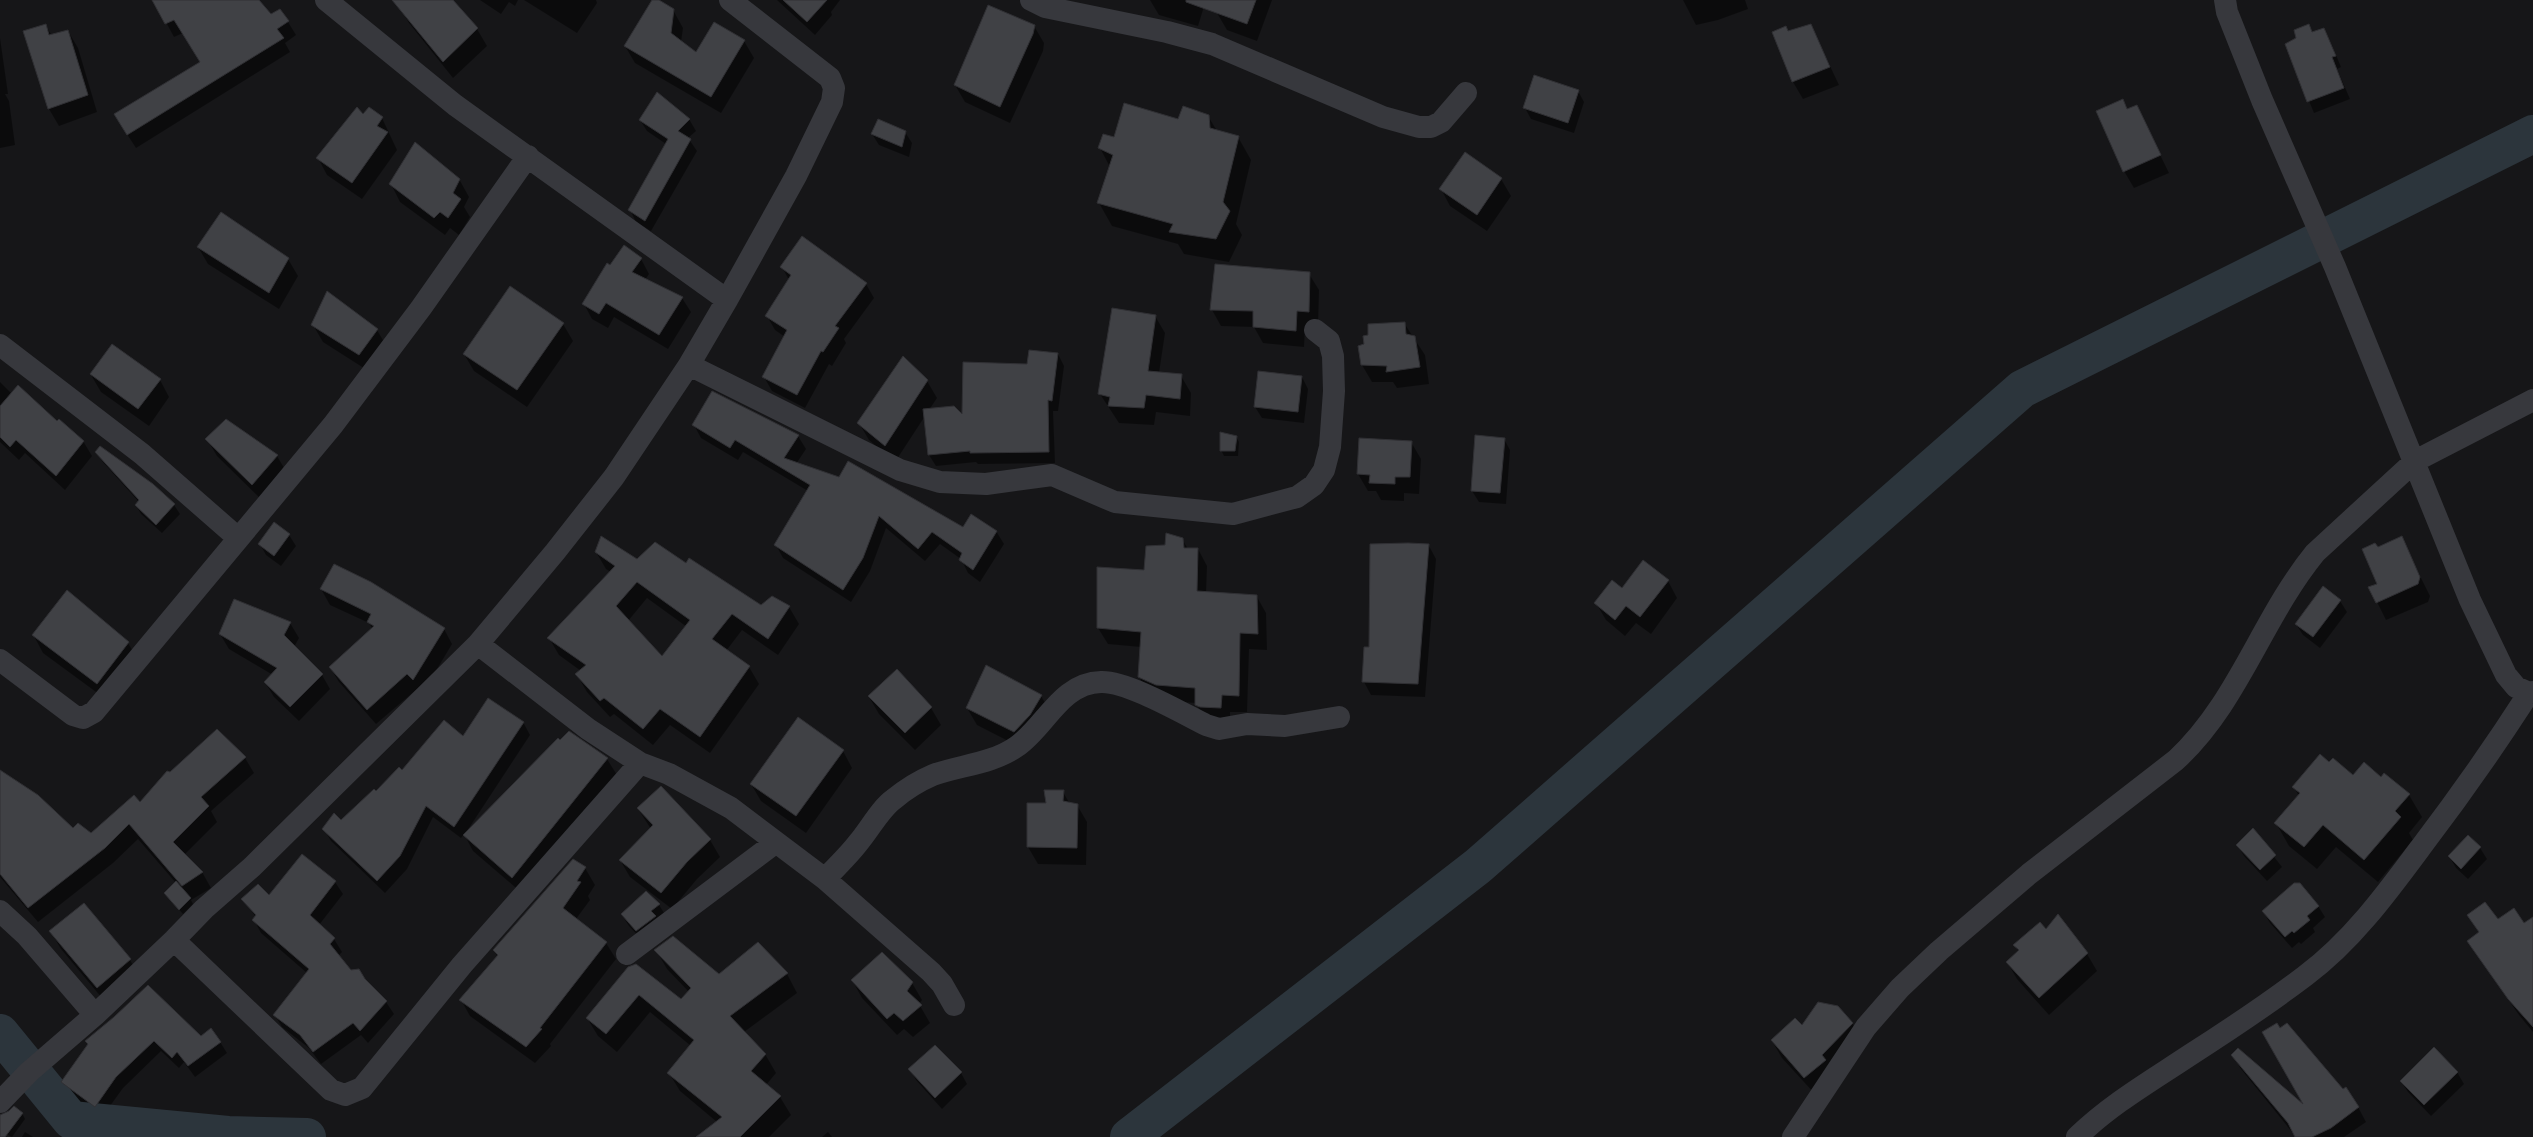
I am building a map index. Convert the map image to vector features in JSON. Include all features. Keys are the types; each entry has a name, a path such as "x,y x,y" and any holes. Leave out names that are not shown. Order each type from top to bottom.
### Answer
{"street":[{"path":"326,0 455,105 727,300"},
{"path":"0,1102 29,1072 95,1015 204,909 252,867 478,644 614,477 689,365 796,176 832,102 834,88 830,78 730,0"},
{"path":"1031,0 1045,7 1167,32 1212,44 1383,117 1419,127 1431,127 1441,122 1466,94"},
{"path":"2077,1137 2124,1098 2216,1039 2299,981 2341,946 2399,877 2494,748 2531,693 2516,687 2506,675 2470,600 2335,267 2262,100 2223,4"},
{"path":"0,660 73,715 83,718 94,712 107,699 333,425 421,308 528,156"},
{"path":"689,365 900,470 940,482 986,484 1032,476 1052,475 1115,502 1233,514 1297,497 1314,486 1324,470 1330,447 1334,391 1333,356 1328,342 1315,330"},
{"path":"0,345 142,454 238,538"},
{"path":"1792,1137 1866,1027 1900,988 1939,951 2029,874 2193,745 2210,724 2303,568 2315,553 2415,461 2533,400"},
{"path":"478,644 588,728 640,763 669,774 723,804 825,879 932,972 954,1005"},
{"path":"825,879 858,844 892,800 911,786 934,775 976,765 1004,754 1017,746 1059,701 1079,689 1099,682 1112,682 1128,688 1206,726 1219,729 1246,724 1285,726 1339,717"},
{"path":"174,940 331,1090 345,1095 362,1088 456,973 640,763"},
{"path":"627,954 775,843"},
{"path":"0,911 27,936 95,1015"}],"building":[{"path":"152,0 259,0 271,14 280,9 289,21 277,29 284,38 127,135 114,114 200,62 174,20 165,24"},
{"path":"392,0 453,0 478,28 443,62"},
{"path":"652,0 659,0 674,9 671,33 696,52 714,22 745,40 711,97 624,46"},
{"path":"783,0 827,0 807,22"},
{"path":"1186,0 1256,0 1247,24 1186,2"},
{"path":"988,5 1035,25 1033,34 1000,107 954,85"},
{"path":"46,24 49,35 68,30 88,95 48,109 23,31"},
{"path":"1811,24 1830,67 1792,82 1772,32 1786,26 1788,31"},
{"path":"2309,24 2312,32 2324,28 2336,56 2332,57 2344,88 2307,102 2285,44 2296,38 2294,30"},
{"path":"1534,75 1579,90 1568,123 1523,108"},
{"path":"657,92 690,119 678,131 691,139 645,221 628,210 668,139 639,120"},
{"path":"2123,99 2127,109 2137,105 2161,155 2123,172 2096,111"},
{"path":"1124,103 1178,119 1183,106 1209,115 1210,128 1239,136 1223,202 1230,211 1216,239 1169,232 1173,224 1097,203 1113,155 1098,148 1103,134 1114,137"},
{"path":"357,107 363,114 369,107 383,117 377,126 388,132 352,183 316,158"},
{"path":"878,119 906,131 902,147 871,134"},
{"path":"415,142 460,179 453,193 461,199 448,218 440,212 434,218 389,184"},
{"path":"1465,152 1502,178 1477,215 1439,189"},
{"path":"221,212 289,258 269,293 197,247"},
{"path":"802,236 867,283 835,326 839,328 823,352 821,351 797,395 762,377 787,330 765,316 791,275 780,267"},
{"path":"624,245 642,258 632,272 683,297 659,335 606,303 599,314 582,304 607,263 610,265"},
{"path":"1215,264 1310,272 1309,312 1297,311 1296,331 1253,327 1253,311 1210,310"},
{"path":"510,286 564,323 517,390 463,354"},
{"path":"327,291 378,329 359,355 311,325"},
{"path":"1112,308 1156,315 1148,371 1182,374 1180,399 1146,395 1144,408 1108,406 1110,397 1098,394"},
{"path":"1405,322 1406,334 1415,336 1420,367 1386,372 1387,366 1361,365 1358,346 1364,344 1363,336 1368,335 1368,324"},
{"path":"112,344 161,379 138,409 90,374"},
{"path":"1029,350 1058,353 1052,401 1048,400 1049,452 970,453 970,451 928,455 923,409 954,406 962,414 963,362 1027,364"},
{"path":"903,356 928,380 885,446 857,423"},
{"path":"1258,371 1302,376 1298,412 1254,407"},
{"path":"18,385 57,421 59,419 84,441 56,476 16,440 10,447 0,437 0,406"},
{"path":"712,391 799,435 784,458 839,477 848,461 963,527 971,514 997,531 973,570 959,560 962,553 932,532 918,549 879,516 863,558 843,590 774,545 810,485 735,440 730,448 692,425"},
{"path":"226,419 278,455 252,485 205,439"},
{"path":"1220,432 1237,436 1235,451 1220,451"},
{"path":"1475,435 1505,438 1500,493 1471,491"},
{"path":"1359,438 1412,441 1410,477 1395,477 1395,484 1369,483 1370,475 1357,474"},
{"path":"100,446 153,484 175,504 156,525 135,505 139,500 95,452"},
{"path":"274,522 290,534 274,556 258,544"},
{"path":"1166,533 1183,538 1184,548 1198,548 1197,591 1257,595 1258,634 1240,633 1239,696 1222,695 1221,708 1195,705 1195,688 1156,685 1138,677 1141,632 1097,628 1097,567 1144,570 1146,546 1165,545"},
{"path":"601,536 637,559 655,542 686,563 689,558 761,605 772,596 790,606 768,639 732,614 712,639 750,666 700,737 660,709 643,729 604,698 600,701 575,674 586,665 547,638 615,566 595,552","holes":["637,582 690,620 662,656 616,606"]},
{"path":"2402,536 2420,577 2418,584 2376,603 2368,587 2377,584 2362,549 2375,543 2378,547"},
{"path":"1370,544 1429,544 1418,684 1362,682 1364,647 1369,647"},
{"path":"1643,560 1669,580 1640,617 1626,606 1615,620 1594,603 1612,580 1622,588"},
{"path":"334,564 371,582 445,628 413,680 407,674 367,710 329,667 374,626 367,622 371,614 320,589"},
{"path":"2323,586 2341,600 2313,637 2295,624"},
{"path":"67,590 129,642 97,684 32,635"},
{"path":"234,599 291,622 284,635 323,674 290,707 264,682 277,668 219,634"},
{"path":"986,665 1042,695 1030,715 1014,732 966,708"},
{"path":"897,669 932,707 905,733 868,696"},
{"path":"488,698 524,722 454,827 426,806 400,856 377,881 322,829 334,813 341,820 374,789 376,791 399,767 402,770 444,720 463,736"},
{"path":"798,717 844,750 796,816 750,784"},
{"path":"217,729 246,757 201,797 209,806 173,842 203,872 182,886 129,824 105,848 28,908 0,874 0,770 38,795 73,828 78,823 91,833 134,795 140,802 167,771 170,772"},
{"path":"569,731 608,758 512,878 463,835 558,738 560,740"},
{"path":"2320,754 2329,762 2333,758 2353,775 2364,762 2381,777 2384,773 2410,794 2395,811 2401,817 2364,860 2323,825 2304,847 2274,823 2300,793 2292,787"},
{"path":"661,786 711,839 687,862 661,893 619,860 653,825 637,808"},
{"path":"1044,790 1064,790 1063,801 1078,804 1077,848 1027,847 1027,803 1046,803"},
{"path":"2253,828 2276,855 2260,870 2236,845"},
{"path":"2468,835 2481,847 2461,869 2448,856"},
{"path":"302,854 336,881 310,915 335,938 330,944 351,970 359,969 365,979 387,1001 360,1031 353,1023 313,1052 300,1035 273,1015 309,969 252,920 256,915 241,899 258,884 269,895"},
{"path":"573,859 586,867 577,881 581,882 563,908 607,942 540,1028 542,1029 526,1047 459,1000 498,955 493,950"},
{"path":"176,881 191,898 179,910 164,893"},
{"path":"2294,883 2300,883 2319,906 2307,916 2310,920 2294,933 2292,931 2285,937 2262,911"},
{"path":"646,891 660,904 651,911 656,916 636,931 621,914"},
{"path":"2485,902 2498,919 2514,908 2524,923 2533,917 2533,1027 2508,999 2467,941 2479,932 2467,915"},
{"path":"84,903 131,959 97,988 49,931"},
{"path":"2058,914 2088,953 2039,998 2006,962 2019,950 2013,945 2040,922 2046,929"},
{"path":"673,936 719,974 758,942 788,973 730,1016 766,1054 751,1071 781,1096 740,1137 696,1137 722,1117 667,1073 694,1040 639,995 606,1034 586,1018 628,967 636,964 681,999 691,988 654,950"},
{"path":"882,952 913,982 907,991 922,1005 903,1021 894,1013 887,1019 851,980"},
{"path":"148,985 201,1036 211,1028 221,1042 188,1066 177,1052 172,1058 154,1041 116,1077 95,1107 61,1082 88,1044 85,1041"},
{"path":"1818,1002 1838,1006 1853,1023 1822,1055 1826,1060 1804,1078 1771,1040 1795,1018 1802,1025"},
{"path":"2277,1023 2280,1028 2287,1023 2343,1089 2346,1087 2359,1107 2331,1128 2312,1137 2295,1137 2288,1123 2231,1055 2238,1048 2303,1104 2262,1032"},
{"path":"935,1045 962,1072 935,1098 908,1069"},
{"path":"2434,1047 2458,1072 2424,1105 2400,1081"},
{"path":"14,1106 23,1113 5,1137 0,1137 0,1115 9,1111"}],"waterway":[{"path":"1129,1137 1478,866 2022,389 2533,134"},
{"path":"0,1033 71,1120 228,1135 307,1137"}]}
